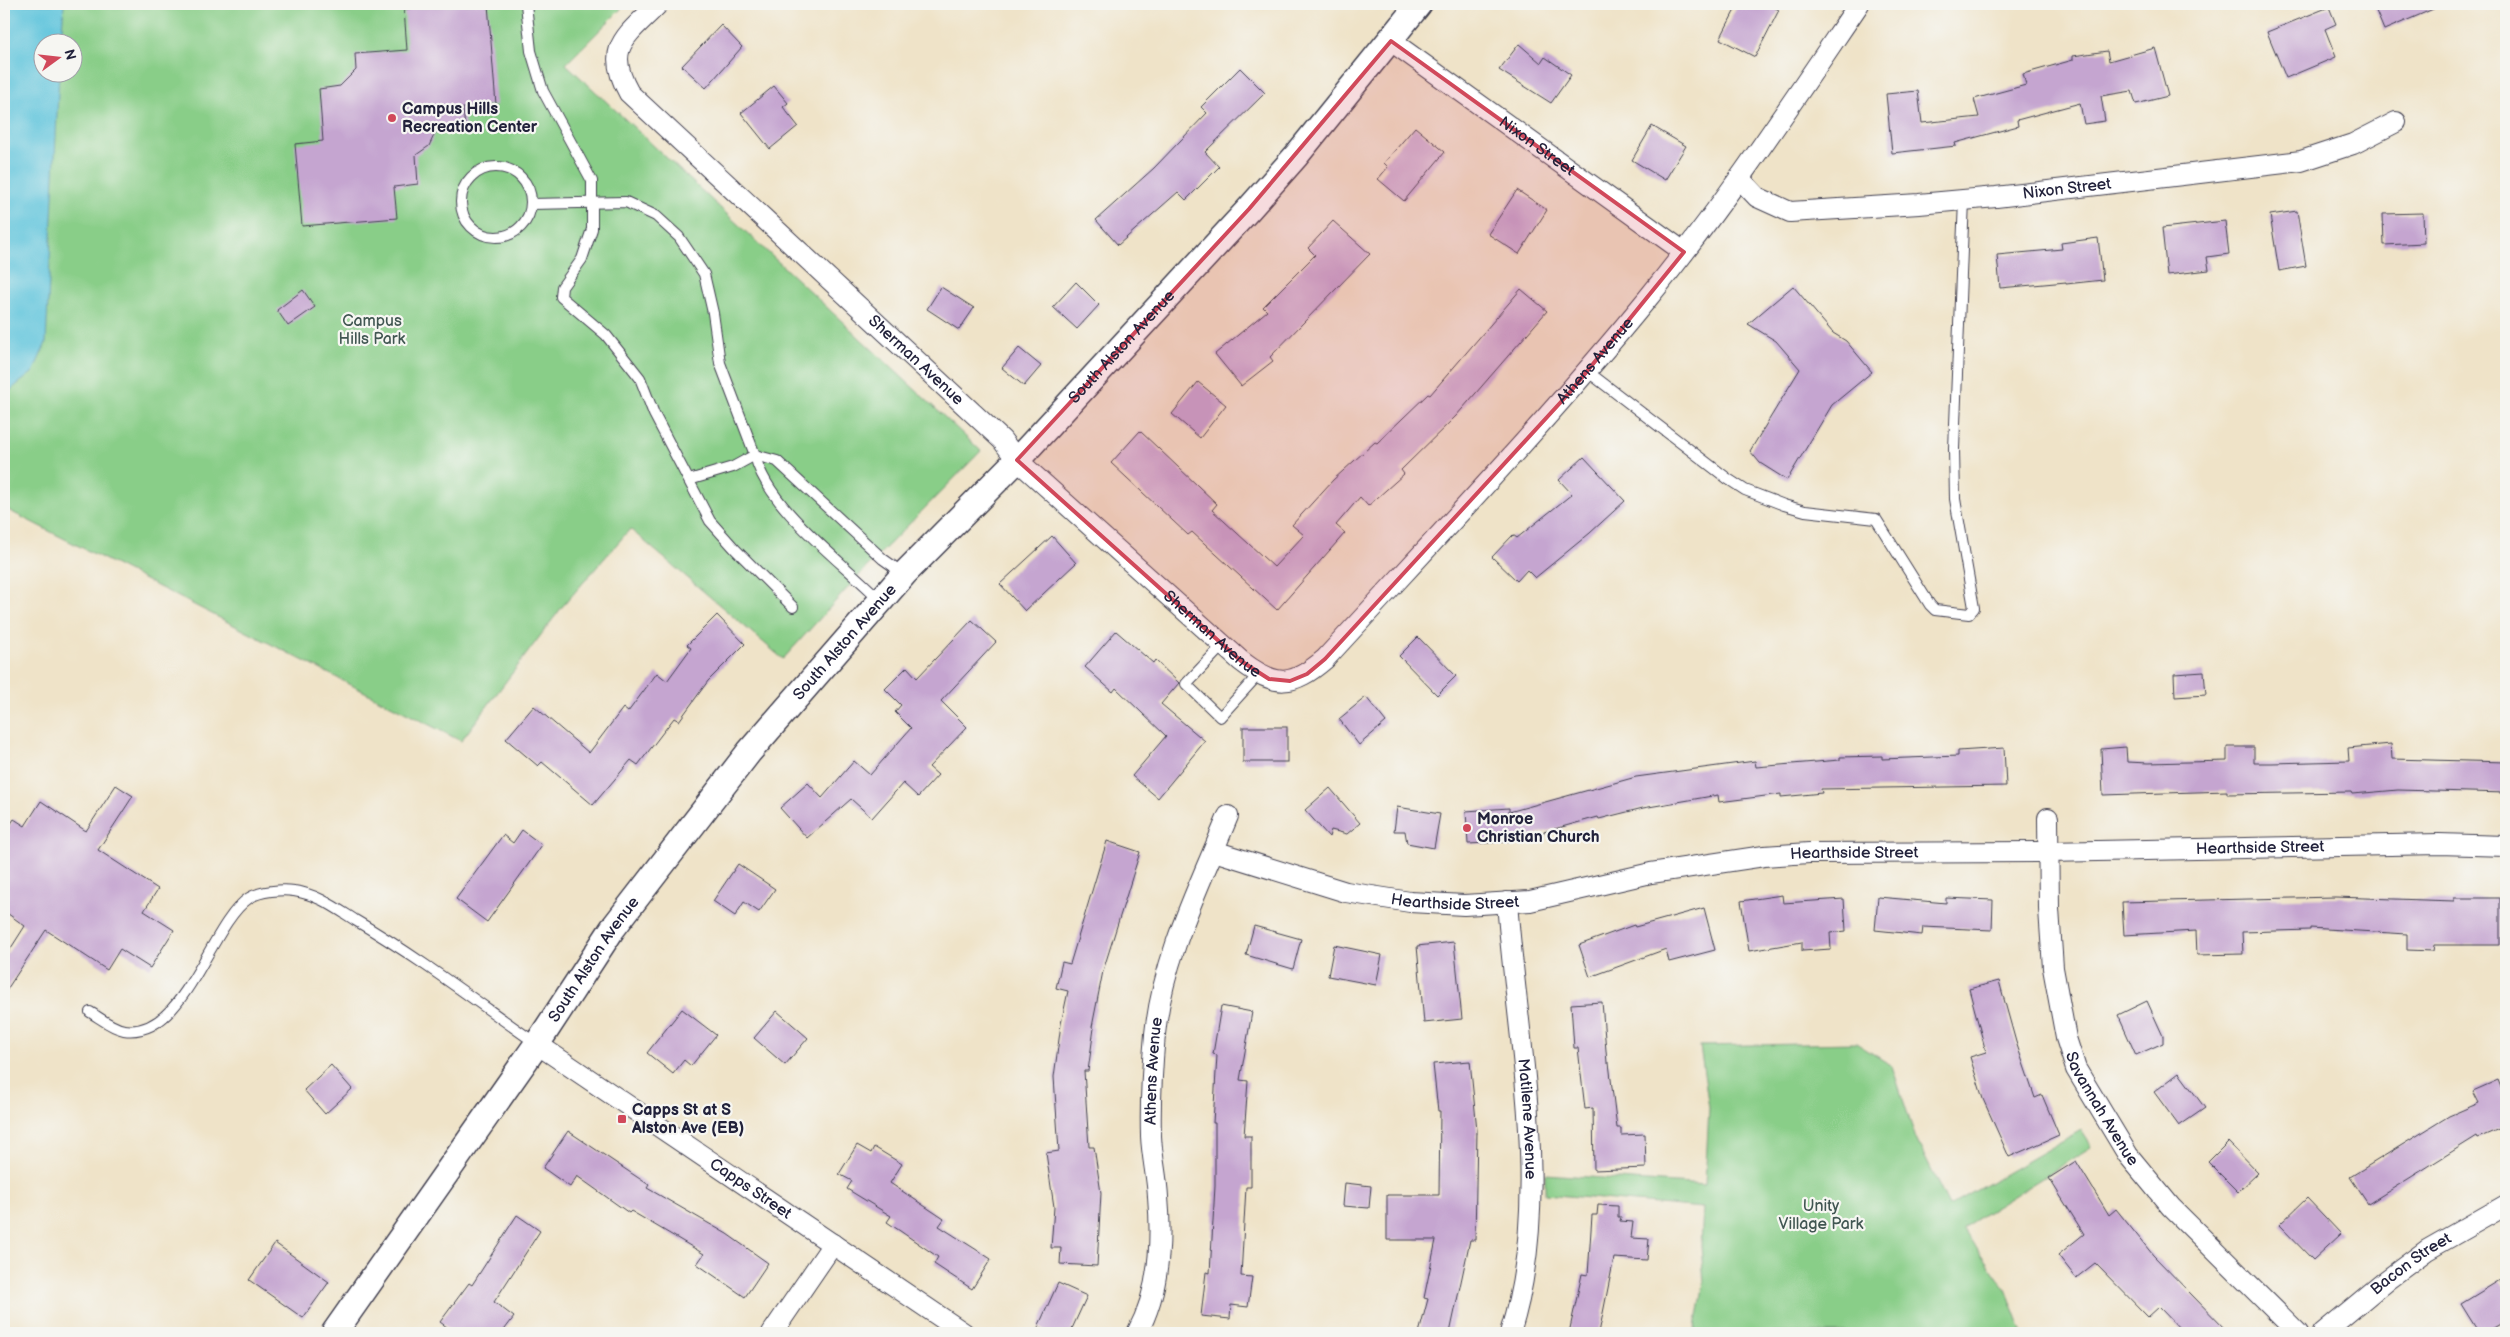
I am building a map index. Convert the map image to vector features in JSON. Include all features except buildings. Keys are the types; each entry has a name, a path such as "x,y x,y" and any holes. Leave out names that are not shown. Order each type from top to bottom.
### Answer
{"street":[{"name":"Sherman Avenue","path":"658,4 624,39 616,59 620,76 629,93 1002,440 1017,460 1224,645 1259,674 1268,679 1290,681"},
{"name":"South Alston Avenue","path":"334,1333 537,1044 606,939 656,871 782,712 904,574 1017,460 1290,163 1391,41 1419,4"},
{"name":"Athens Avenue","path":"1290,681 1307,674 1325,659 1588,371 1740,179 1858,4"},
{"name":"Nixon Street","path":"1391,41 1684,252"},
{"name":"Nixon Street","path":"1740,179 1757,197 1790,212 1964,200 2301,161 2354,144 2396,122"},
{"name":"Athens Avenue","path":"1137,1333 1151,1297 1160,1238 1158,1196 1151,1138 1152,1082 1157,1026 1168,976 1186,914 1228,816"},
{"name":"Savannah Avenue","path":"2048,818 2053,968 2066,1038 2076,1069 2128,1155 2171,1207 2298,1333"},
{"name":"Hearthside Street","path":"1214,851 1346,892 1410,902 1464,905 1530,900 1651,873 1764,856 1809,853 2048,852 2439,844 2506,846"},
{"name":"Matilene Avenue","path":"1507,902 1530,1164 1527,1252 1510,1333"},
{"name":"Capps Street","path":"537,1044 964,1333"},
{"name":"Bacon Street","path":"2323,1333 2388,1279 2427,1250 2506,1205"},
{"path":"772,1333 833,1244"}],"lane":[{"path":"526,4 530,51 543,91 592,181 590,202 592,229 582,259 562,286 561,297 606,335 640,378 654,414 710,521 793,607"},
{"path":"495,168 513,172 522,179 529,191 530,204 528,216 522,225 514,233 499,237 483,235 466,222 461,204 461,196 468,180 481,171 495,168"},
{"path":"1588,371 1728,480 1745,490 1805,511 1876,519 1930,605 1935,610 1969,614 1974,608 1955,499 1954,449 1964,200"},
{"path":"530,204 626,202 656,216 679,238 704,274 713,313 720,363 755,455 758,469 766,483 802,527 880,600"},
{"path":"689,480 733,467 755,455 777,461 883,559 904,574"},
{"path":"1224,645 1186,684 1220,717 1259,674"},
{"path":"90,1012 124,1030 144,1027 168,1014 192,982 234,915 250,898 265,892 293,890 316,896 386,938 537,1044"}],"highlighted area":[{"path":"1391,41 1684,252 1571,391 1325,659 1307,674 1290,681 1269,679 1241,661 1017,460 1249,209"}],"green space":[{"name":"Campus Hills Park","path":"4,4 626,4 566,64 981,451 864,570 783,659 630,529 562,607 461,741 4,508"},
{"name":"Unity Village Park","path":"1856,1043 1892,1066 1916,1139 1949,1206 2081,1130 2092,1147 1962,1228 2006,1289 2023,1333 1695,1333 1704,1283 1701,1246 1703,1208 1545,1194 1545,1174 1705,1185 1709,1108 1700,1046"}],"water":[{"path":"4,4 64,4 62,32 32,32 32,82 59,82 46,343 33,372 4,395"}],"place":[{"name":"Campus Hills Recreation Center","path":"392,118"},
{"name":"Monroe Christian Church","path":"1467,828"},
{"name":"Capps St at S Alston Ave (EB)","path":"622,1119"}]}
